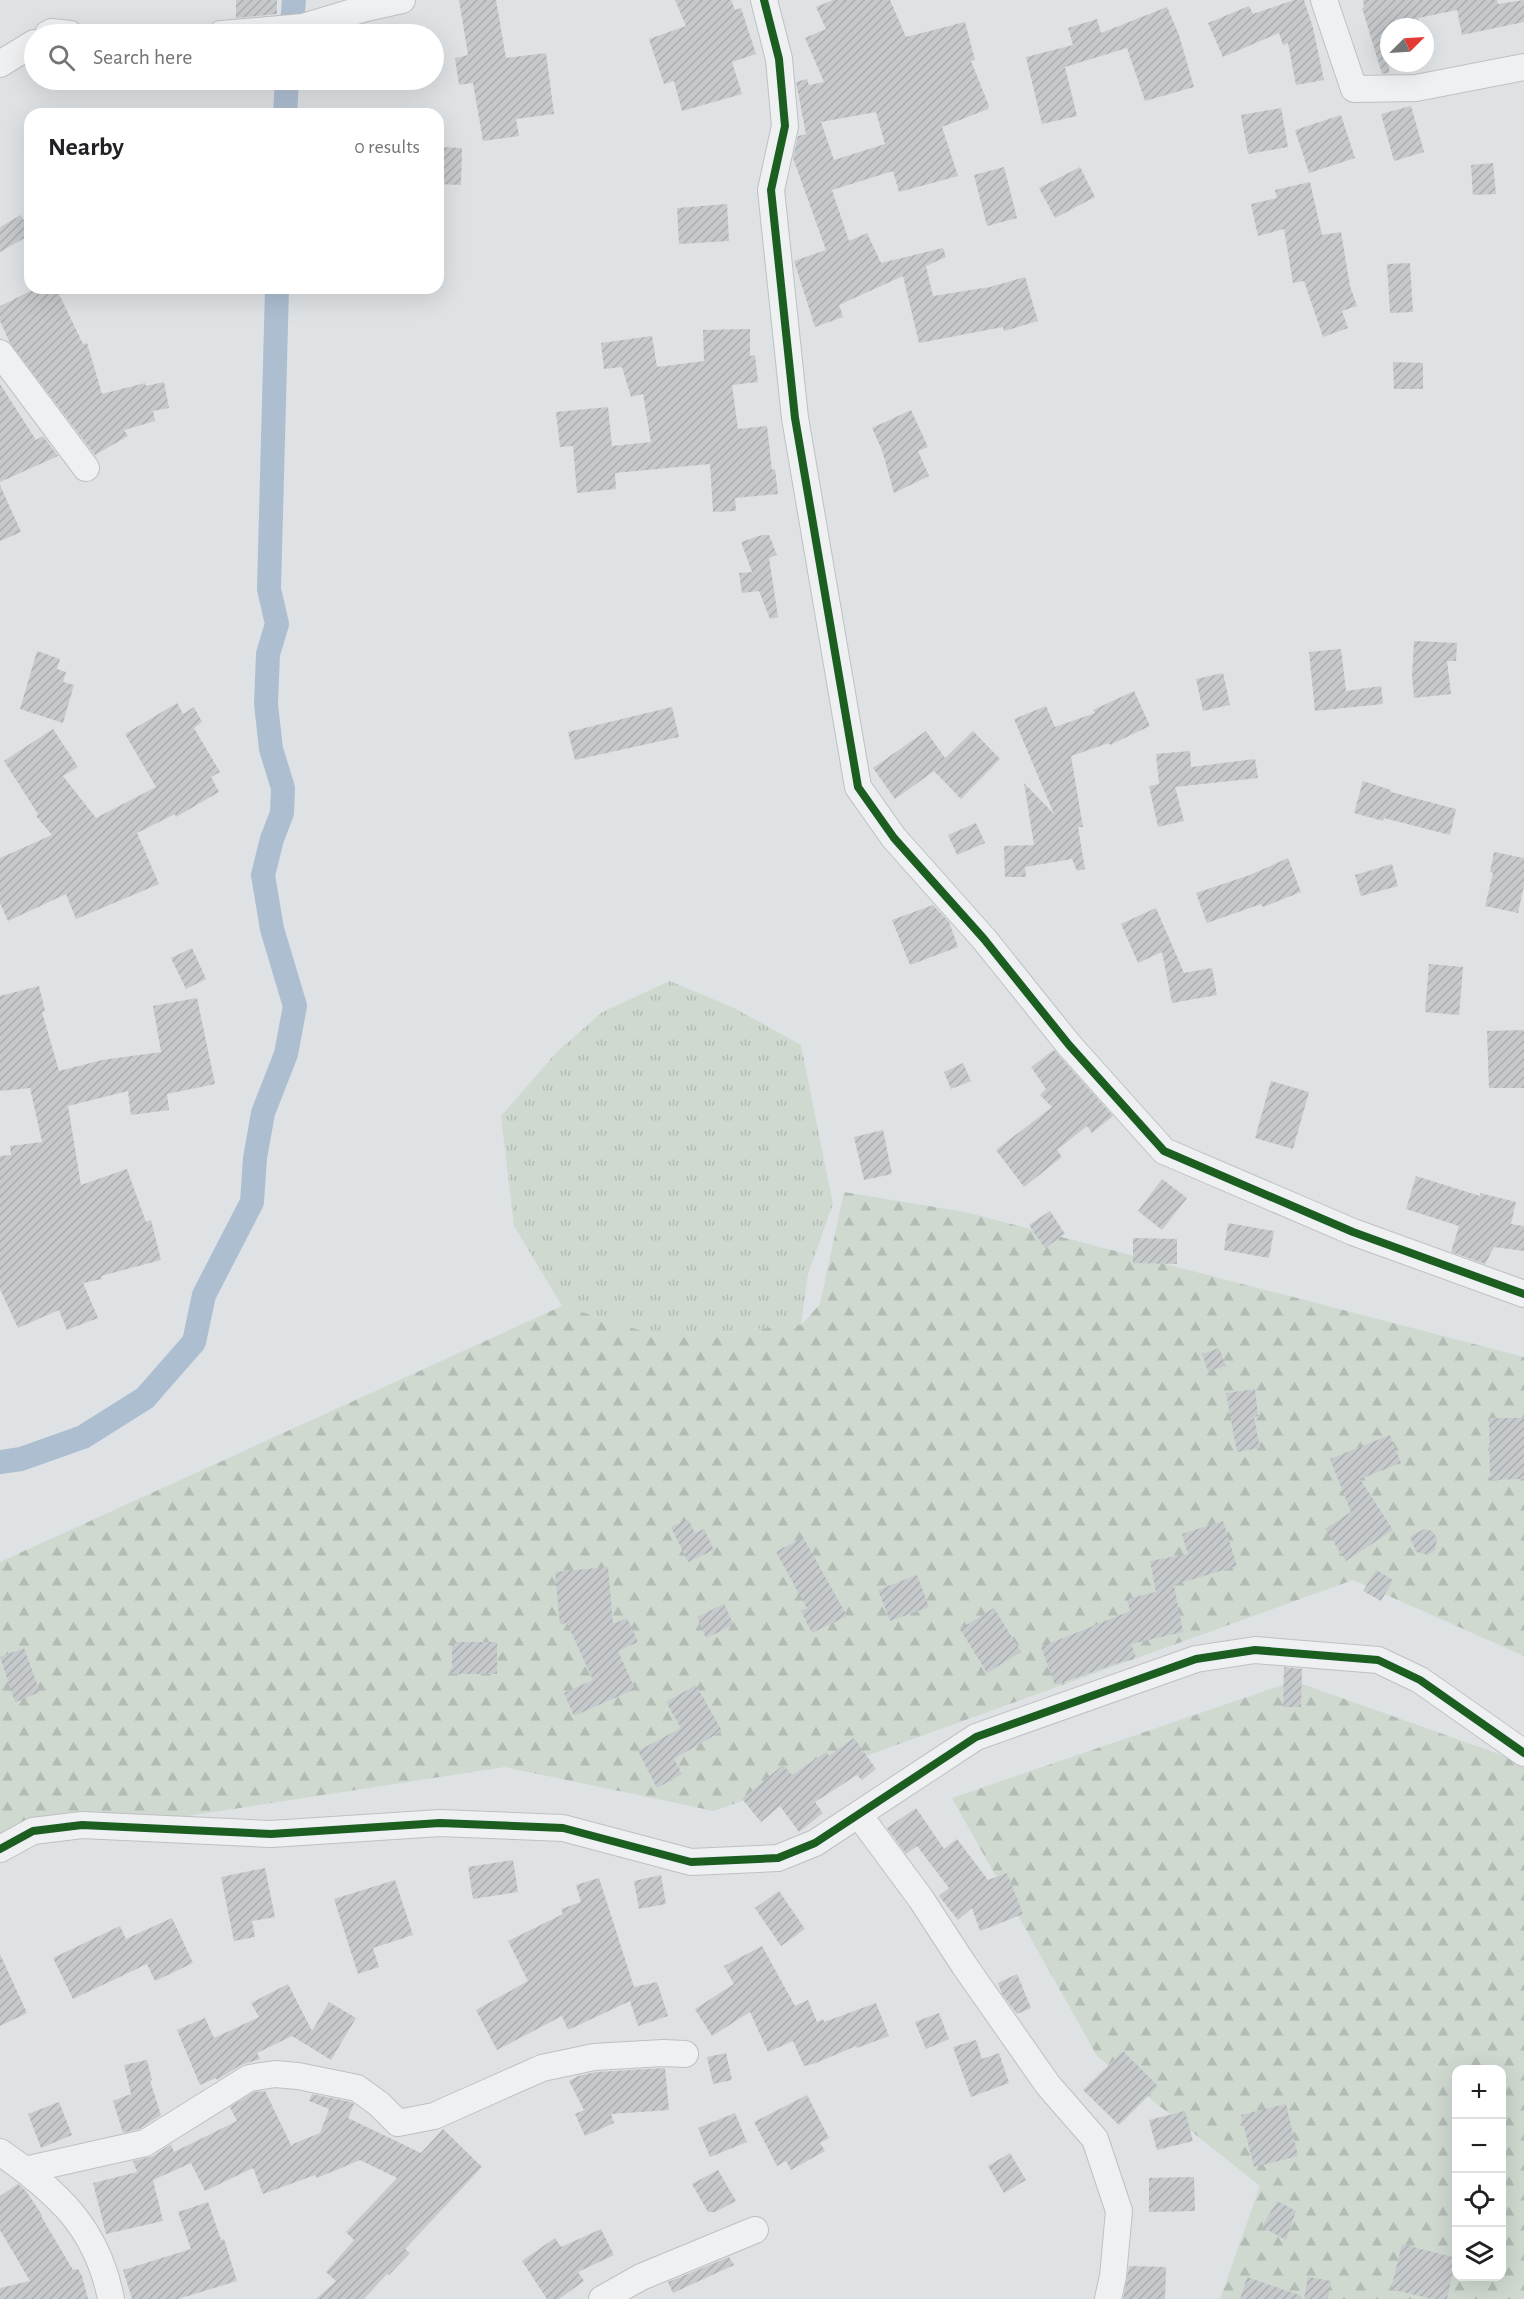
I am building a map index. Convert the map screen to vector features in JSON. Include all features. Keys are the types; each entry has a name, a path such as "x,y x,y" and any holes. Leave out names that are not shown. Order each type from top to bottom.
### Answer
{"street":[{"path":"308,24 402,0"},
{"path":"764,0 779,59 785,126 771,190 795,417 858,787 894,838 984,939 1069,1045 1164,1151 1353,1232 1524,1294"},
{"path":"1324,0 1354,89 1416,88 1524,67"},
{"path":"0,64 24,49"},
{"path":"0,353 86,468"},
{"path":"0,1849 33,1831 82,1825 271,1834 440,1823 563,1828 691,1862 778,1858 815,1843 976,1737 1196,1659 1255,1650 1378,1660 1420,1680 1524,1753"},
{"path":"859,1815 921,1899 1048,2085 1095,2139 1119,2211 1113,2276 1108,2299"},
{"path":"26,2170 145,2143 249,2078 275,2074 298,2076 357,2088 379,2104 398,2123 434,2116 542,2068 594,2057 684,2054"},
{"path":"0,2152 26,2170 62,2201 84,2227 107,2280 111,2299"},
{"path":"602,2299 641,2277 754,2230"}],"green space":[{"path":"670,981 734,1008 801,1045 833,1204 808,1274 801,1325 665,1338 562,1306 514,1226 501,1116 555,1054 602,1012"},
{"path":"844,1192 965,1212 1524,1357 1524,1656 1353,1580 714,1811 505,1767 0,1845 0,1562 562,1306 665,1338 801,1325 820,1304"},
{"path":"1294,1681 1524,1763 1524,2299 1220,2299 1260,2186 1097,2056 952,1798"}],"building":[{"path":"236,0 277,0 277,14 236,18"},
{"path":"459,0 496,0 506,58 546,53 554,114 516,119 519,136 483,141 473,83 459,85 455,58 468,55"},
{"path":"675,0 731,0 735,10 741,8 756,54 732,62 742,94 682,111 674,81 664,84 649,39 686,26"},
{"path":"833,0 890,0 906,37 965,22 975,60 971,61 989,106 988,109 942,127 958,176 899,192 893,171 832,190 849,241 867,233 881,263 943,248 946,257 926,266 933,296 990,287 1025,277 1038,321 1004,331 1003,327 919,343 903,276 839,305 843,317 815,327 794,261 826,250 793,158 798,136 806,134 796,82 807,79 809,85 824,82 805,38 826,29 816,7","holes":["876,112 885,144 834,160 821,122"]},
{"path":"1294,0 1304,0 1313,28 1324,80 1296,85 1288,43 1283,45 1279,33 1223,57 1208,23 1249,6 1253,14"},
{"path":"1363,0 1497,0 1498,4 1524,0 1524,22 1462,35 1457,10 1418,18 1380,18 1380,67 1362,8 1364,7"},
{"path":"1167,7 1179,35 1194,87 1145,101 1127,48 1065,67 1077,116 1042,124 1026,57 1073,45 1068,28 1097,19 1101,33"},
{"path":"1411,106 1424,152 1394,161 1381,114"},
{"path":"1281,108 1288,147 1248,154 1241,115"},
{"path":"1341,115 1355,158 1309,173 1295,130"},
{"path":"444,147 462,148 461,185 444,184"},
{"path":"1493,163 1496,194 1473,195 1471,165"},
{"path":"1004,167 1017,218 987,226 974,175"},
{"path":"1080,167 1095,197 1055,218 1039,188"},
{"path":"1310,182 1322,235 1341,232 1350,286 1357,306 1342,311 1348,328 1323,337 1304,281 1293,283 1284,229 1258,236 1251,204 1277,198 1275,190"},
{"path":"727,204 729,241 679,244 677,208"},
{"path":"21,215 24,220 24,238 0,252 0,227"},
{"path":"1410,263 1413,312 1390,313 1387,264"},
{"path":"25,294 59,294 83,344 87,343 102,394 145,383 146,386 164,382 169,408 153,411 155,421 124,430 128,436 95,455 10,343 0,321 0,306"},
{"path":"750,329 750,356 755,355 758,382 732,385 738,429 767,426 772,470 775,469 778,494 735,498 736,511 713,512 710,464 615,473 616,489 577,493 573,446 560,447 556,412 608,407 612,446 651,442 643,394 631,397 622,367 604,369 601,343 652,336 657,367 704,361 703,330"},
{"path":"1393,362 1423,363 1423,389 1394,389"},
{"path":"0,384 36,440 43,436 58,456 0,482"},
{"path":"911,410 928,447 918,451 929,476 894,493 882,450 872,428"},
{"path":"0,485 21,532 0,541"},
{"path":"769,535 777,555 769,558 778,617 770,619 759,591 742,593 739,573 752,572 741,542"},
{"path":"1414,641 1457,643 1456,661 1447,661 1451,694 1414,698 1412,676"},
{"path":"1341,649 1346,691 1381,686 1383,704 1315,711 1309,652"},
{"path":"37,651 60,659 57,669 66,672 63,682 74,685 63,723 20,709"},
{"path":"1223,673 1230,705 1203,711 1196,679"},
{"path":"1134,691 1150,726 1110,745 1109,743 1071,756 1083,827 1078,827 1085,869 1077,871 1072,859 1025,867 1026,877 1005,877 1004,846 1034,845 1024,783 1054,814 1014,719 1046,706 1055,727 1095,713 1093,710"},
{"path":"177,703 183,714 194,707 202,722 194,728 220,772 211,777 219,792 176,817 175,814 137,833 159,884 76,919 66,894 8,921 0,903 0,858 52,835 36,816 38,814 4,761 53,729 78,767 63,776 96,818 156,787 125,734"},
{"path":"672,707 679,737 575,760 568,732"},
{"path":"926,731 945,758 973,731 1000,759 961,799 934,771 895,799 873,768"},
{"path":"1190,751 1191,767 1255,759 1258,778 1175,787 1184,821 1158,827 1149,786 1159,784 1156,754"},
{"path":"1363,781 1391,790 1391,792 1456,809 1450,835 1384,818 1383,821 1354,813"},
{"path":"976,823 985,843 957,855 948,835"},
{"path":"1494,852 1524,858 1524,885 1518,913 1485,906 1493,873 1490,872"},
{"path":"1288,858 1301,892 1263,907 1261,904 1207,923 1196,893 1250,875"},
{"path":"1392,864 1398,886 1361,896 1355,875"},
{"path":"933,905 949,922 958,947 910,965 892,920"},
{"path":"1156,908 1184,973 1212,968 1217,995 1172,1003 1162,952 1138,963 1121,924"},
{"path":"192,948 206,979 186,989 171,958"},
{"path":"1429,964 1463,967 1459,1015 1425,1012"},
{"path":"39,986 45,1011 42,1012 59,1071 102,1060 161,1052 153,1006 197,998 215,1084 167,1094 169,1110 131,1115 128,1091 68,1106 81,1185 127,1169 146,1222 151,1220 161,1260 83,1283 98,1318 67,1330 59,1310 18,1328 0,1289 0,1156 11,1155 10,1146 42,1142 30,1088 0,1091 0,996"},
{"path":"1524,1030 1524,1088 1489,1088 1487,1031"},
{"path":"1054,1050 1113,1116 1092,1133 1087,1126 1057,1150 1062,1157 1024,1187 996,1150 1052,1107 1040,1095 1046,1089 1031,1067"},
{"path":"963,1063 971,1081 951,1089 944,1072"},
{"path":"1271,1081 1309,1092 1293,1149 1255,1138"},
{"path":"883,1130 892,1174 864,1180 854,1137"},
{"path":"1416,1176 1480,1196 1480,1193 1516,1202 1511,1224 1524,1226 1524,1251 1494,1247 1485,1264 1451,1252 1459,1226 1406,1209"},
{"path":"1162,1179 1187,1198 1162,1230 1138,1211"},
{"path":"1050,1211 1065,1234 1045,1248 1029,1225"},
{"path":"1228,1223 1274,1231 1269,1258 1224,1250"},
{"path":"1133,1238 1177,1239 1177,1264 1133,1263"},
{"path":"1219,1348 1226,1366 1208,1371 1202,1354"},
{"path":"1255,1389 1258,1416 1254,1417 1260,1448 1237,1452 1226,1393"},
{"path":"1489,1418 1524,1418 1524,1479 1490,1480"},
{"path":"1390,1435 1401,1463 1360,1479 1393,1530 1346,1561 1325,1529 1351,1512 1330,1459"},
{"path":"688,1519 695,1533 704,1529 714,1550 688,1562 671,1527"},
{"path":"1223,1521 1237,1566 1174,1585 1183,1632 1131,1644 1136,1657 1055,1685 1041,1647 1130,1611 1127,1599 1156,1592 1150,1561 1188,1554 1182,1534"},
{"path":"1424,1529 1432,1531 1437,1538 1435,1550 1428,1555 1416,1552 1410,1537"},
{"path":"803,1537 847,1616 812,1633 801,1611 807,1608 776,1552"},
{"path":"608,1567 613,1624 627,1618 638,1642 618,1651 635,1689 574,1716 564,1693 593,1680 567,1623 560,1624 555,1572"},
{"path":"1376,1570 1393,1580 1381,1601 1363,1591"},
{"path":"917,1575 929,1607 890,1621 878,1590"},
{"path":"724,1604 734,1625 706,1638 697,1617"},
{"path":"994,1608 1021,1652 987,1673 960,1629"},
{"path":"452,1642 497,1642 497,1674 452,1674"},
{"path":"24,1648 40,1692 15,1702 0,1657"},
{"path":"1284,1667 1302,1669 1301,1707 1283,1707"},
{"path":"696,1685 722,1731 674,1759 682,1774 657,1788 638,1751 681,1728 666,1702"},
{"path":"854,1738 876,1769 862,1780 857,1775 815,1802 823,1813 799,1832 780,1806 761,1822 742,1799 783,1765 792,1775 826,1752 829,1756"},
{"path":"916,1808 944,1849 957,1839 988,1880 1007,1873 1023,1914 980,1931 972,1908 958,1920 939,1896 949,1888 917,1846 906,1854 887,1828"},
{"path":"513,1860 518,1892 473,1899 468,1867"},
{"path":"265,1868 275,1917 252,1921 255,1937 234,1941 221,1877"},
{"path":"661,1875 666,1904 639,1909 634,1881"},
{"path":"599,1878 634,1987 657,1982 668,2016 638,2026 630,2001 568,2030 562,2016 497,2050 476,2010 528,1981 508,1941 563,1914 561,1909 581,1902 576,1885"},
{"path":"395,1880 413,1935 373,1948 379,1967 358,1974 334,1899"},
{"path":"779,1891 805,1929 781,1946 755,1908"},
{"path":"172,1918 193,1963 155,1981 147,1964 73,1999 53,1958 120,1926 126,1939"},
{"path":"762,1946 795,2006 808,2000 817,2022 823,2019 824,2022 876,2003 889,2036 804,2066 793,2041 768,2052 750,2012 712,2036 695,2009 734,1984 724,1966"},
{"path":"0,1954 27,2013 0,2026"},
{"path":"1017,1974 1031,2008 1017,2014 1002,1994 998,1983"},
{"path":"288,1984 312,2031 329,2002 356,2018 331,2060 292,2036 257,2053 260,2059 241,2065 217,2080 216,2078 200,2085 177,2030 205,2018 214,2038 259,2017 251,2003"},
{"path":"939,2013 949,2039 926,2049 915,2022"},
{"path":"976,2040 982,2059 999,2053 1009,2083 971,2097 953,2047"},
{"path":"1123,2051 1158,2086 1119,2125 1083,2090"},
{"path":"726,2053 732,2080 713,2084 707,2057"},
{"path":"147,2060 152,2080 150,2081 161,2115 139,2129 123,2133 113,2101 131,2094 124,2065"},
{"path":"665,2068 669,2110 611,2114 614,2123 585,2136 575,2114 584,2110 569,2081 578,2076 596,2072"},
{"path":"265,2091 292,2147 293,2144 320,2133 329,2109 309,2101 312,2094 351,2102 354,2104 348,2118 421,2153 443,2129 482,2167 405,2249 410,2253 364,2299 316,2299 336,2281 326,2272 354,2240 346,2232 397,2178 360,2160 317,2178 315,2175 263,2194 253,2168 205,2191 191,2163 153,2180 163,2221 106,2234 93,2183 137,2172 133,2161 153,2156 171,2144 174,2152 237,2121 230,2107 254,2092"},
{"path":"807,2095 829,2138 820,2143 825,2151 791,2170 786,2161 777,2166 754,2122"},
{"path":"59,2102 72,2135 41,2148 28,2114"},
{"path":"1286,2104 1298,2156 1254,2167 1241,2115"},
{"path":"1185,2111 1193,2141 1157,2150 1149,2120"},
{"path":"735,2113 747,2142 710,2157 698,2128"},
{"path":"1010,2153 1026,2180 1004,2193 988,2166"},
{"path":"718,2170 736,2201 715,2212 708,2212 692,2184"},
{"path":"1194,2177 1195,2211 1149,2212 1149,2178"},
{"path":"18,2184 26,2191 42,2215 73,2270 78,2269 88,2299 0,2299 0,2288 30,2281 0,2230 0,2196"},
{"path":"1277,2201 1296,2211 1286,2240 1262,2227"},
{"path":"208,2202 221,2240 224,2239 237,2281 178,2299 132,2299 123,2270 191,2249 178,2212"},
{"path":"601,2229 614,2255 578,2272 584,2281 559,2299 547,2299 522,2261 555,2238 561,2247"},
{"path":"1402,2244 1452,2257 1452,2276 1447,2299 1432,2299 1391,2289"},
{"path":"729,2257 734,2265 673,2293 668,2282"},
{"path":"1129,2266 1166,2267 1165,2299 1123,2299"},
{"path":"1247,2277 1302,2296 1301,2299 1240,2299"},
{"path":"1308,2277 1331,2281 1328,2299 1304,2299"}],"waterway":[{"path":"292,24 294,0"},
{"path":"285,108 286,90"},
{"path":"0,1462 21,1459 83,1437 145,1398 194,1342 204,1295 252,1202 255,1158 263,1113 286,1054 295,1006 272,929 263,875 272,839 282,813 283,788 271,749 266,704 268,654 277,624 269,589 277,294"}],"cycle path":[{"path":"764,0 779,59 785,126 771,190 795,418 858,787 894,838 984,939 1069,1045 1164,1151 1353,1232 1524,1294"},
{"path":"0,1849 33,1831 82,1825 271,1834 440,1823 563,1828 691,1862 778,1858 815,1843 976,1737 1196,1659 1255,1650 1378,1660 1420,1680 1524,1753"}]}
